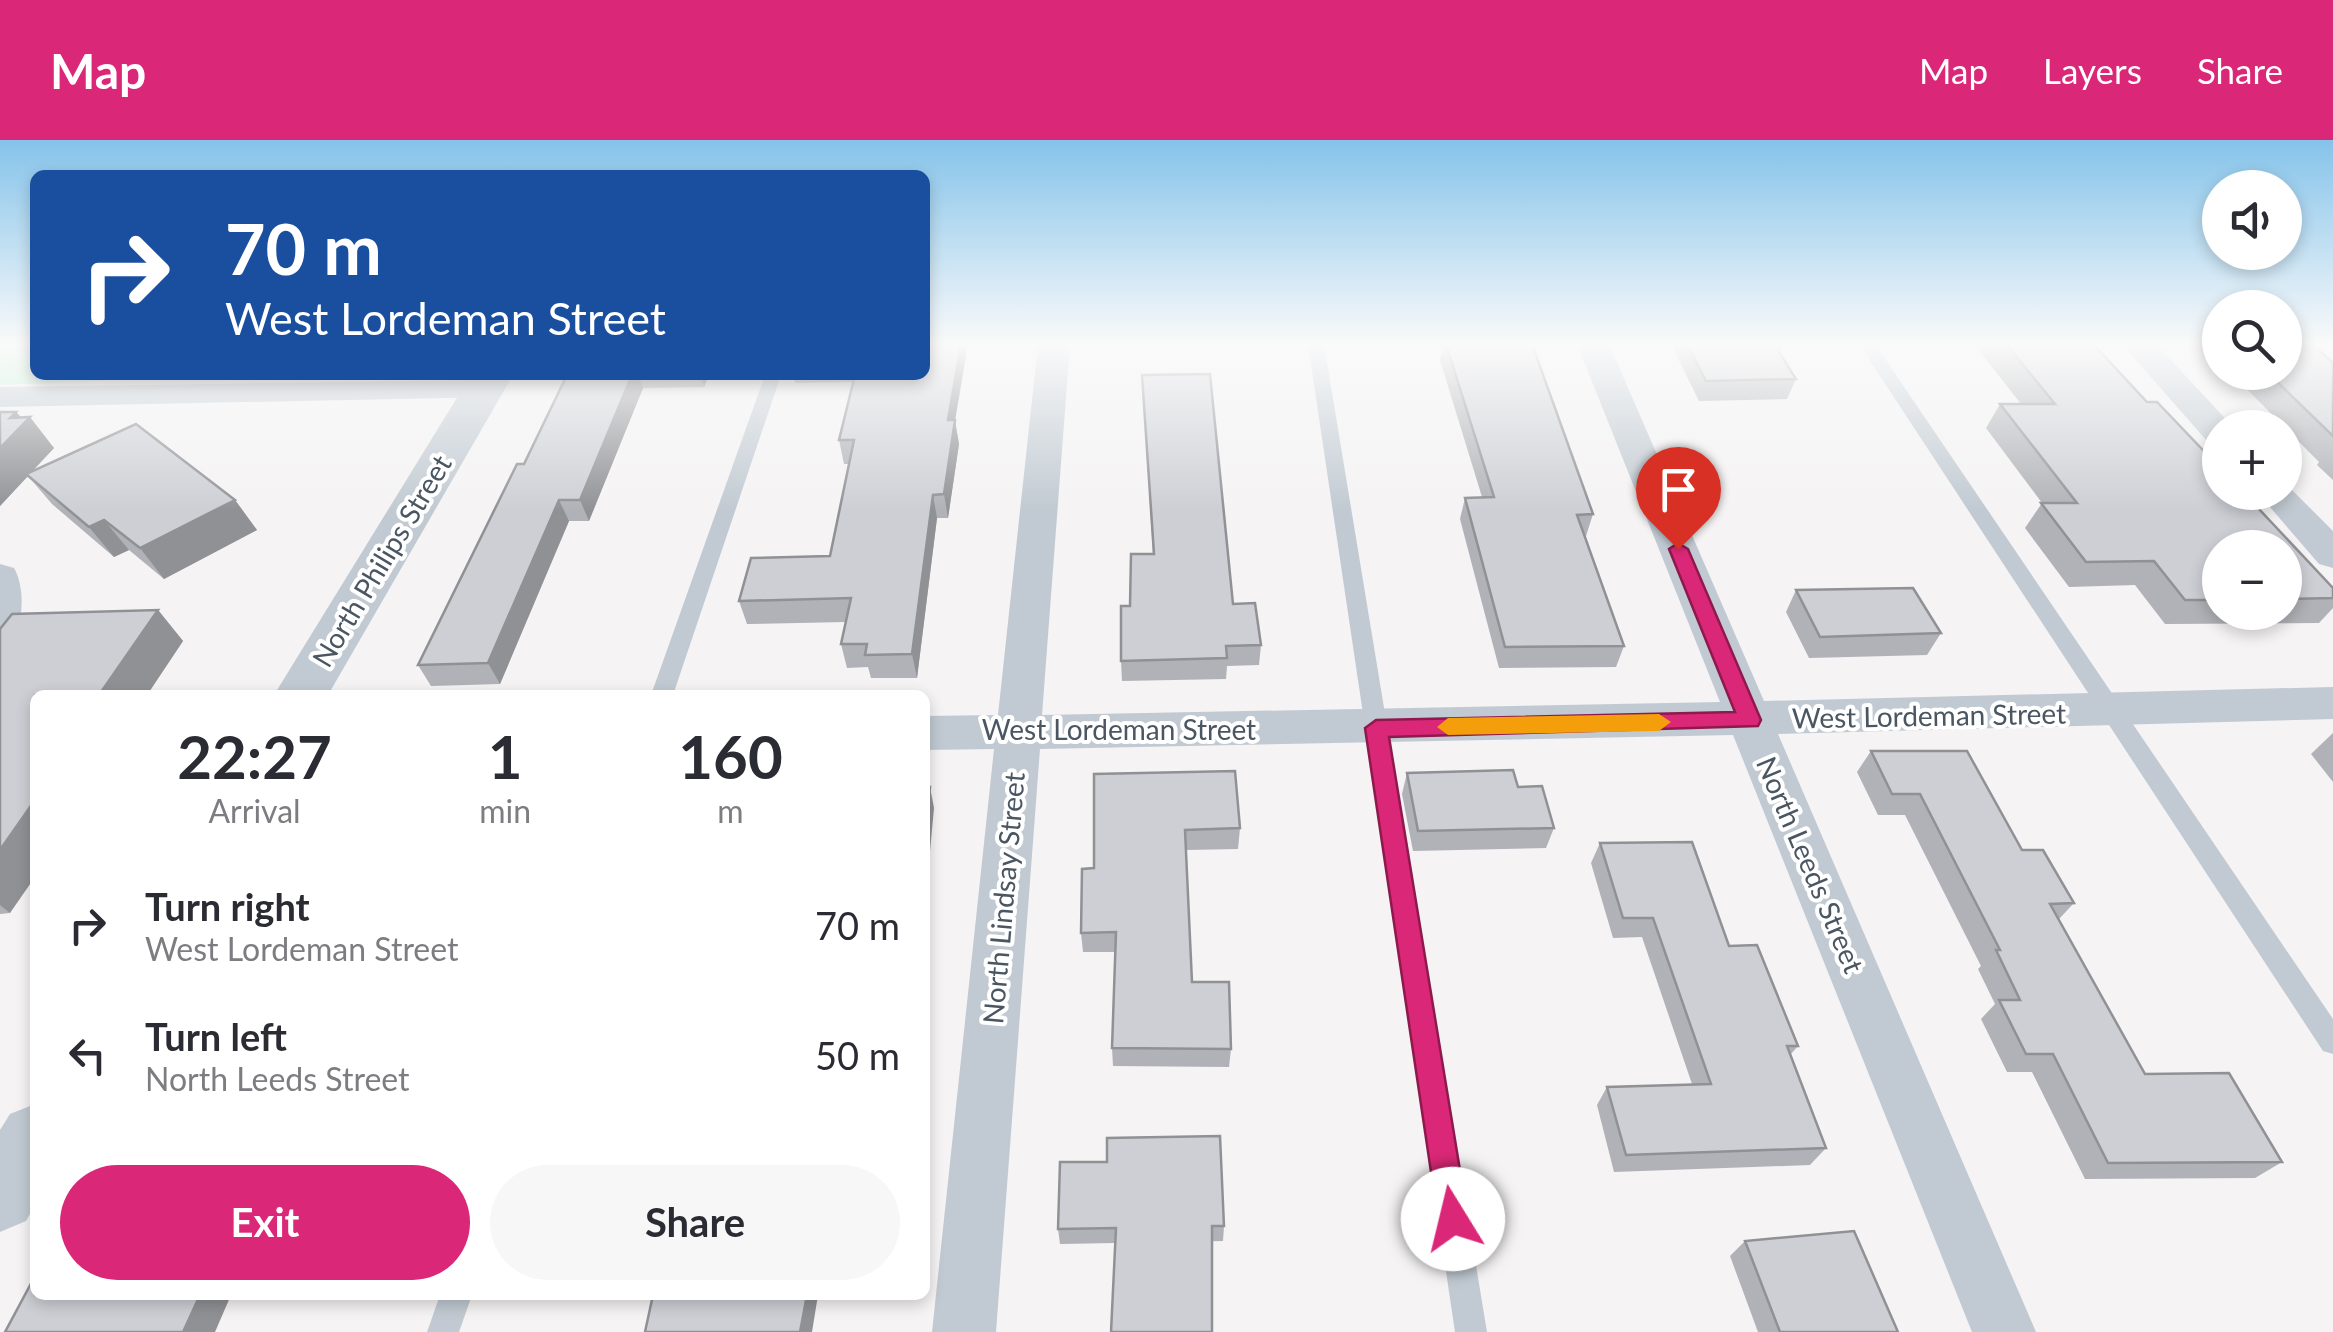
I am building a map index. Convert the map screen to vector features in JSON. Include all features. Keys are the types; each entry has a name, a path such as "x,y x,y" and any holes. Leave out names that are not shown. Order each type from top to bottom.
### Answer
{"street":[{"name":"North Philips Street","path":"304,690 477,400"},
{"name":"North Lindsay Street","path":"964,1332 1049,400"},
{"name":"North Leeds Street","path":"1616,400 2004,1332"},
{"path":"2292,510 2333,555"},
{"path":"0,578 0,623"},
{"name":"West Lordeman Street","path":"930,733 1376,728 2333,704"},
{"path":"0,1196 30,1146"}],"lane":[{"path":"664,690 764,400"},
{"path":"1325,400 1471,1332"},
{"path":"1903,400 2333,1042"},
{"path":"443,1332 454,1300"}],"building":[{"path":"555,400 622,400 580,500 559,500 488,663 418,665 517,464 524,464"},
{"path":"849,400 951,400 948,420 955,420 944,494 933,495 912,654 865,655 867,644 841,644 851,598 739,601 751,558 830,556 854,440 839,440"},
{"path":"1144,400 1213,400 1233,604 1255,603 1261,645 1226,646 1227,658 1121,661 1121,606 1130,606 1131,554 1154,554"},
{"path":"1463,400 1552,400 1593,514 1577,515 1624,646 1505,647 1465,498 1494,497"},
{"path":"2051,400 2157,402 2202,449 2202,510 2260,510 2279,530 2202,530 2202,600 2185,600 2154,561 2086,562 2041,503 2077,503 2000,404 2055,404"},
{"path":"2295,400 2333,400 2333,436"},
{"path":"0,412 16,412 10,418 30,417 0,448"},
{"path":"136,424 235,500 140,548 104,520 89,527 26,474"},
{"path":"2302,555 2333,588 2333,598 2302,599"},
{"path":"1913,588 1941,633 1820,637 1796,590"},
{"path":"158,610 102,690 30,690 30,807 0,850 0,629 12,614"},
{"path":"1871,751 1967,751 2022,850 2043,850 2074,903 2050,904 2145,1074 2229,1073 2282,1162 2108,1163 2053,1054 2026,1054 1999,1000 2020,1000 1996,950 2000,950 1920,794 1892,794"},
{"path":"1513,770 1518,787 1542,786 1554,828 1418,831 1407,773"},
{"path":"1235,771 1240,828 1185,830 1192,982 1229,982 1231,1049 1112,1048 1116,932 1081,933 1082,869 1094,868 1094,774"},
{"path":"1692,842 1729,946 1757,945 1798,1046 1787,1046 1826,1148 1626,1155 1607,1087 1711,1084 1653,918 1623,918 1600,843"},
{"path":"1220,1136 1224,1226 1212,1226 1212,1332 1111,1332 1116,1228 1058,1229 1060,1162 1107,1162 1107,1138"},
{"path":"1854,1231 1898,1332 1780,1332 1745,1241"},
{"path":"30,1285 30,1300 198,1300 183,1332 5,1332"},
{"path":"652,1300 806,1300 800,1332 645,1332"}],"slow traffic":[{"path":"1448,727 1659,722"}],"route":[{"path":"1453,1219 1376,728 1750,720 1678,549"}]}
